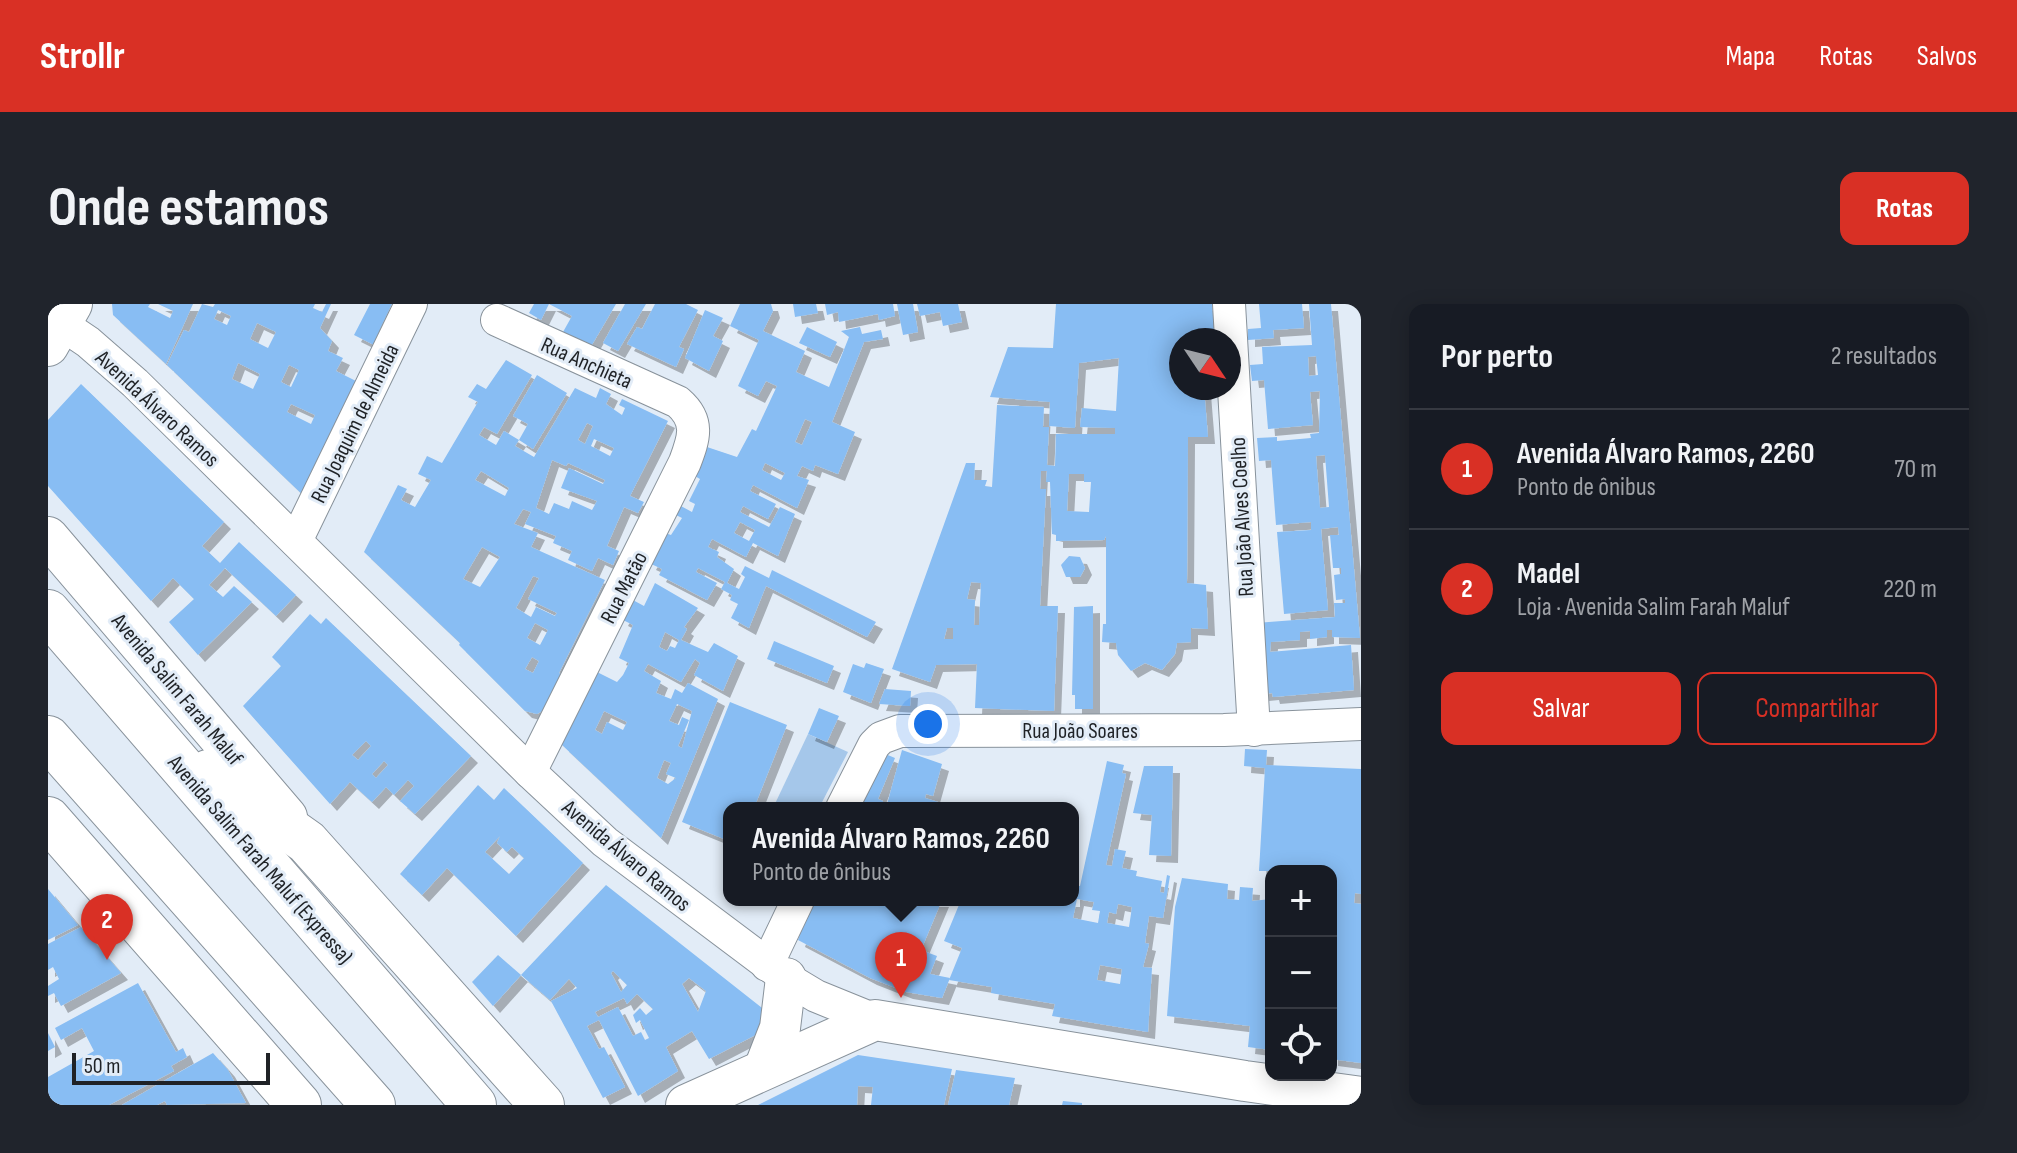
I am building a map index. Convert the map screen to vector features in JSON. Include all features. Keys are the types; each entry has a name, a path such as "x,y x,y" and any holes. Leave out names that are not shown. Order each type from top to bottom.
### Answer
{"highway":[{"name":"Avenida Salim Farah Maluf (Expressa)","path":"48,612 474,1105"},
{"name":"Avenida Salim Farah Maluf","path":"154,734 307,842 542,1105"},
{"path":"48,738 373,1105"},
{"path":"48,819 299,1105"}],"main road":[{"name":"Avenida Salim Farah Maluf","path":"48,537 307,842"},
{"path":"764,1069 780,1028 777,971"},
{"path":"686,1105 875,1020"},
{"name":"Avenida Álvaro Ramos","path":"875,1020 1361,1097"}],"street":[{"name":"Rua Joaquim de Almeida","path":"296,541 411,304"},
{"name":"Rua João Alves Coelho","path":"1229,304 1254,730"},
{"name":"Rua Anchieta","path":"497,320 678,402"},
{"name":"Avenida Álvaro Ramos","path":"58,322 135,383 530,772 637,869 816,996 875,1020"},
{"name":"Rua Matão","path":"530,772 685,462 695,436 693,421 678,402"},
{"name":"Rua João Soares","path":"845,802 874,745 889,733 1254,730 1361,724"},
{"path":"777,971 796,906"}],"shaded area":[{"path":"808,734 848,752 822,802 776,802"}],"building":[{"path":"112,304 150,304 148,307 170,318 173,311 158,304 193,304 166,364 113,315"},
{"path":"202,304 213,307 215,304 315,304 313,308 322,312 326,304 331,304 320,328 332,341 328,351 343,358 336,371 362,384 306,498 167,365 184,330 189,332","holes":["218,310 231,316 227,325 214,319","257,323 276,332 268,348 250,339","238,363 260,374 253,389 232,379","289,365 299,370 291,387 281,382","291,404 315,415 311,424 287,412"]},
{"path":"370,304 392,304 380,329 387,333 380,348 354,335"},
{"path":"534,304 549,304 541,320 529,313"},
{"path":"549,304 616,304 590,348 563,332 572,316"},
{"path":"625,304 646,304 618,351 603,343"},
{"path":"655,304 686,304 698,310 679,347 684,349 676,367 627,344 637,327 642,329"},
{"path":"740,304 771,304 773,311 763,331 805,351 796,372 829,387 849,337 841,331 860,327 862,334 881,330 883,339 864,342 832,422 855,432 838,474 815,465 813,471 802,466 797,476 809,480 797,508 753,485 750,491 776,504 768,519 743,506 740,512 769,527 780,507 795,514 778,556 753,543 746,557 712,539 708,547 719,552 717,557 734,569 727,583 739,589 745,577 741,574 745,566 769,578 772,570 876,622 867,637 766,586 749,628 731,618 738,604 730,600 732,595 721,589 725,582 698,568 696,572 717,583 707,600 659,575 662,569 649,563 665,533 671,535 682,518 674,514 679,505 692,512 695,504 689,501 700,479 693,475 707,447 737,457 752,429 756,431 777,386 766,381 758,396 738,386 759,340 730,326","holes":["805,419 812,422 802,445 795,442","765,463 785,473 781,480 762,470","740,522 755,530 749,541 734,533"]},
{"path":"793,304 816,304 818,313 795,317"},
{"path":"825,304 893,304 895,316 879,320 878,314 839,322 838,312 827,315"},
{"path":"897,304 913,304 918,332 903,335"},
{"path":"917,304 958,304 962,322 943,326 940,312 920,316"},
{"path":"1056,304 1212,304 1214,328 1169,328 1169,400 1205,400 1208,437 1188,437 1187,583 1206,585 1208,629 1191,628 1191,642 1177,643 1175,654 1162,670 1145,663 1131,671 1118,655 1116,643 1102,642 1103,624 1106,624 1106,536 1104,540 1056,541 1056,535 1052,534 1050,482 1046,482 1047,471 1041,471 1040,489 1046,489 1040,606 1058,606 1054,711 975,708 977,664 936,665 930,682 892,669 966,463 975,463 974,480 987,480 985,486 992,487 997,405 1044,407 1043,427 1049,427 1047,465 1055,466 1056,434 1115,434 1115,428 1080,427 1082,408 1116,411 1119,358 1079,363 1075,428 1049,426 1050,402 990,397 1008,347 1053,348","holes":["1069,474 1084,474 1084,482 1091,482 1089,512 1067,511","971,582 981,583 979,625 974,625 975,600 967,599","947,628 953,628 953,639 944,639"]},
{"path":"1259,304 1302,304 1304,328 1273,330 1274,338 1248,340 1248,329 1261,328"},
{"path":"1309,304 1331,304 1360,638 1332,637 1332,630 1327,630 1327,637 1310,639 1310,631 1300,632 1300,640 1271,642 1270,652 1351,645 1354,690 1273,697 1272,693 1262,694 1256,623 1335,617 1334,603 1345,603 1345,599 1336,600 1334,575 1341,574 1341,568 1333,568 1330,535 1339,535 1338,527 1321,529 1328,610 1284,614 1277,532 1311,530 1311,522 1276,525 1271,460 1259,461 1257,438 1277,437 1277,441 1311,438 1310,434 1319,433 1320,391 1310,392 1313,425 1268,429 1264,380 1252,381 1250,365 1263,364 1262,347 1312,345","holes":["1316,356 1318,375 1309,376 1308,357","1325,455 1329,507 1320,508 1316,456"]},
{"path":"705,310 723,318 713,336 723,341 709,371 685,358"},
{"path":"807,327 837,342 830,357 799,343"},
{"path":"506,360 532,375 497,434 484,427 479,435 496,445 504,431 519,440 515,446 534,457 575,388 596,398 600,388 611,394 606,404 622,415 625,408 619,405 622,399 668,421 630,496 644,502 638,513 624,507 607,546 619,551 613,565 598,558 592,571 568,560 572,551 553,543 556,536 525,524 531,512 523,509 514,524 538,533 531,547 605,580 559,673 562,675 544,710 537,714 525,711 460,643 364,552 398,485 407,489 401,500 415,507 431,480 418,474 427,456 442,463 478,402 468,397 477,384 486,389","holes":["587,423 593,426 585,444 578,440","594,439 614,448 610,456 591,446","552,460 566,466 568,463 605,480 603,484 569,468 561,488 597,501 592,510 572,501 569,509 554,503 549,514 536,508","481,471 509,488 505,496 475,480","482,547 500,557 480,587 463,579","533,576 539,578 528,599 557,613 555,616 536,607 531,617 516,608","535,623 548,630 540,645 527,638","532,657 539,661 533,673 525,669"]},
{"path":"537,375 567,393 533,449 519,440 528,424 513,416"},
{"path":"81,384 224,522 202,546 220,563 239,542 296,595 276,616 225,568 209,585 223,597 234,586 252,602 198,655 169,622 194,599 173,578 151,601 48,486 48,420"},
{"path":"1069,556 1080,557 1085,568 1080,577 1066,577 1061,565"},
{"path":"655,583 698,608 684,627 687,629 681,640 708,652 714,643 738,656 723,691 694,675 700,663 695,659 681,682 648,664 644,671 661,681 656,693 671,699 675,689 682,693 688,683 718,699 661,838 562,745 563,735 595,671 617,682 623,675 629,663 619,658 633,625 621,619 631,599 644,606","holes":["665,632 679,640 675,648 670,646 667,651 659,647","677,704 692,711 682,748 678,746 689,720 682,717 679,725 669,721","604,711 627,722 623,730 607,722 602,734 595,730","664,760 671,763 666,774 676,778 668,784 657,778"]},
{"path":"1093,606 1093,709 1075,709 1075,695 1072,695 1074,607"},
{"path":"310,614 321,624 326,618 471,756 415,814 400,801 414,786 408,780 394,795 386,787 372,802 350,782 330,804 243,706 281,666 272,657","holes":["366,741 371,746 358,760 352,755","384,761 388,765 376,778 372,774"]},
{"path":"774,641 834,666 827,683 767,659"},
{"path":"866,663 884,669 871,703 843,692 853,664 864,668"},
{"path":"885,689 911,691 910,706 879,704"},
{"path":"730,702 787,725 756,802 723,802 723,839 682,822"},
{"path":"819,708 839,716 827,742 808,734"},
{"path":"1245,749 1267,750 1266,765 1361,769 1361,894 1355,893 1354,903 1361,904 1361,1063 1337,1060 1337,865 1265,865 1265,871 1259,871 1265,768 1244,766"},
{"path":"902,750 942,764 933,796 926,794 925,798 938,802 888,802"},
{"path":"883,753 895,758 878,799 883,802 858,802"},
{"path":"1107,761 1124,765 1122,773 1126,774 1106,865 1112,866 1115,849 1126,851 1122,868 1137,871 1136,876 1162,881 1160,892 1164,893 1167,875 1170,876 1163,918 1149,916 1145,943 1149,944 1143,967 1152,968 1148,1032 1052,1016 1055,1004 991,993 992,987 949,980 962,948 944,941 959,906 1076,906 1073,918 1098,923 1100,911 1092,910 1094,902 1079,899 1079,886","holes":["1118,904 1132,907 1129,927 1107,923 1109,912 1116,914","1100,965 1122,969 1120,984 1097,980"]},
{"path":"1144,766 1173,766 1171,856 1149,855 1152,815 1133,813"},
{"path":"478,785 494,800 504,788 583,863 516,936 447,868 422,895 400,874","holes":["500,836 497,843 507,852 512,847 524,858 509,874 485,852"]},
{"path":"1182,878 1228,884 1227,899 1239,900 1240,887 1253,888 1252,901 1265,900 1265,1049 1248,1047 1250,1026 1167,1016 1175,907"},
{"path":"606,885 766,1011 769,1028 709,1059 692,1031 666,1047 678,1071 638,1096 599,1020 587,1026 599,1049 604,1047 625,1087 603,1098 551,1001 577,988 569,979 550,1000 521,975","holes":["613,971 627,985 621,992 611,973","689,978 706,991 698,1012 682,984","637,994 653,1009 646,1015 640,1008 633,1015 636,1023 640,1020 649,1038 645,1040 641,1032 633,1036 618,1007 598,1017 595,1012 624,998 627,1004"]},
{"path":"48,889 78,925 48,940"},
{"path":"809,906 939,906 921,950 937,956 930,974 950,978 942,998 906,992 870,978 798,940"},
{"path":"81,927 121,973 61,1006 54,993 48,996 48,986 59,979 53,967 48,970 48,944"},
{"path":"498,955 521,975 493,1006 472,982"},
{"path":"138,983 176,1052 183,1048 187,1057 171,1066 174,1071 109,1105 48,1105 48,1077 94,1051 82,1028 61,1040 55,1028"},
{"path":"48,1033 55,1047 48,1051"},
{"path":"213,1053 228,1070 246,1103 167,1105 165,1101 157,1105 122,1105"},
{"path":"858,1055 952,1069 944,1105 871,1105 873,1087 858,1086 857,1105 758,1105"},
{"path":"956,1070 1015,1078 1009,1105 948,1105"},
{"path":"1063,1101 1082,1103 1082,1105 1062,1105"}],"place":[{"name":"Madel","path":"107,960"},
{"name":"Avenida Álvaro Ramos, 2260","path":"901,998"}]}
